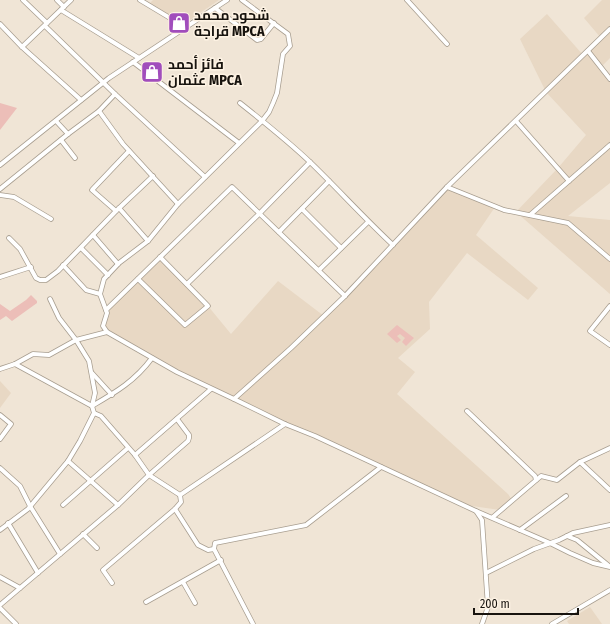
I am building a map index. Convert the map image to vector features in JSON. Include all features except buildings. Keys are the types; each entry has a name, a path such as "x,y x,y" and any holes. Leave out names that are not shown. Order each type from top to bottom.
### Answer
{"street":[{"path":"23,0 115,94 205,177"},
{"path":"57,0 63,8 139,58"},
{"path":"22,46 71,0"},
{"path":"140,0 185,27"},
{"path":"0,165 104,82 227,0"},
{"path":"242,0 288,34 290,46 284,54 274,103 262,121 178,204 148,241 118,264 104,279 100,294 106,310 106,316 103,322 106,332 152,358 285,424 315,436 476,511 493,517 587,560 610,567"},
{"path":"407,0 447,44"},
{"path":"215,8 257,40 261,39 274,23"},
{"path":"0,24 81,100"},
{"path":"234,400 345,296 447,187 610,29"},
{"path":"588,51 610,79"},
{"path":"133,62 239,143"},
{"path":"0,189 99,111 115,94"},
{"path":"240,103 310,162 368,222 393,245"},
{"path":"99,111 129,150 178,204"},
{"path":"56,121 68,134"},
{"path":"516,121 570,181"},
{"path":"61,140 75,158"},
{"path":"530,215 610,145"},
{"path":"129,150 92,190 118,209 148,241"},
{"path":"186,284 260,213 310,162"},
{"path":"9,238 20,249 36,278 44,281 63,265 153,176"},
{"path":"279,232 329,181"},
{"path":"106,310 232,187 345,296"},
{"path":"447,187 504,210 568,223 610,259"},
{"path":"0,194 14,197 51,220"},
{"path":"302,209 341,248"},
{"path":"319,270 368,222"},
{"path":"93,235 118,264"},
{"path":"80,248 108,275"},
{"path":"138,279 185,325 208,306 160,257"},
{"path":"63,265 86,290 100,294"},
{"path":"0,277 31,267"},
{"path":"0,530 30,506 68,461 94,413 92,406 95,393 89,361 76,340 59,318 50,299"},
{"path":"610,306 590,331 610,345"},
{"path":"0,369 15,364 33,354 50,355 76,340 106,332"},
{"path":"92,406 123,388 145,368 152,358"},
{"path":"15,364 92,406"},
{"path":"92,374 112,394"},
{"path":"135,455 212,388"},
{"path":"467,411 534,476 536,480"},
{"path":"94,413 101,416 135,455 149,475 180,495 181,502 103,570 112,583"},
{"path":"0,415 11,424 0,439"},
{"path":"16,624 0,607 20,588 118,505 149,475 188,441 189,435 176,419"},
{"path":"180,495 285,424"},
{"path":"63,505 89,484 128,448"},
{"path":"493,517 541,476 557,480 580,462 610,448"},
{"path":"68,461 118,505"},
{"path":"580,462 610,490"},
{"path":"253,624 214,549 215,543 306,525 381,467"},
{"path":"0,468 20,486 30,506 60,554"},
{"path":"520,530 566,496"},
{"path":"174,509 198,544 208,550 214,549"},
{"path":"476,511 482,520 488,607 482,624"},
{"path":"8,523 38,573"},
{"path":"486,574 534,549 559,540 573,532 610,525"},
{"path":"83,534 97,548"},
{"path":"567,536 577,540 610,567"},
{"path":"146,602 221,560"},
{"path":"0,577 20,588"},
{"path":"182,582 195,603"},
{"path":"552,624 610,590"}],"shaded area":[{"path":"153,0 219,0 184,24 149,4"},
{"path":"602,0 610,0 610,58 601,67 610,79 610,183 568,216 610,220 610,294 516,212 558,168 586,135 546,92 520,39 547,14 583,55 601,38 584,18"},
{"path":"0,103 17,108 0,130"},
{"path":"447,187 495,207 476,235 538,288 528,300 467,253 429,302 430,329 398,358 415,372 397,394 508,494 512,500 500,510 465,505 177,372 105,329 106,310 160,257 208,306 231,334 278,281 324,316"},
{"path":"31,295 37,303 12,321 6,316 0,320 0,304 10,311"},
{"path":"397,325 414,338 406,346 402,342 405,338 400,334 397,336 401,340 397,343 387,334"},
{"path":"0,381 11,393 0,408"},
{"path":"590,607 602,624 569,624 567,621"}],"place":[{"name":"شحود محمد قراجة MPCA","path":"179,23"},
{"name":"فائز أحمد عثمان MPCA","path":"152,72"}]}
